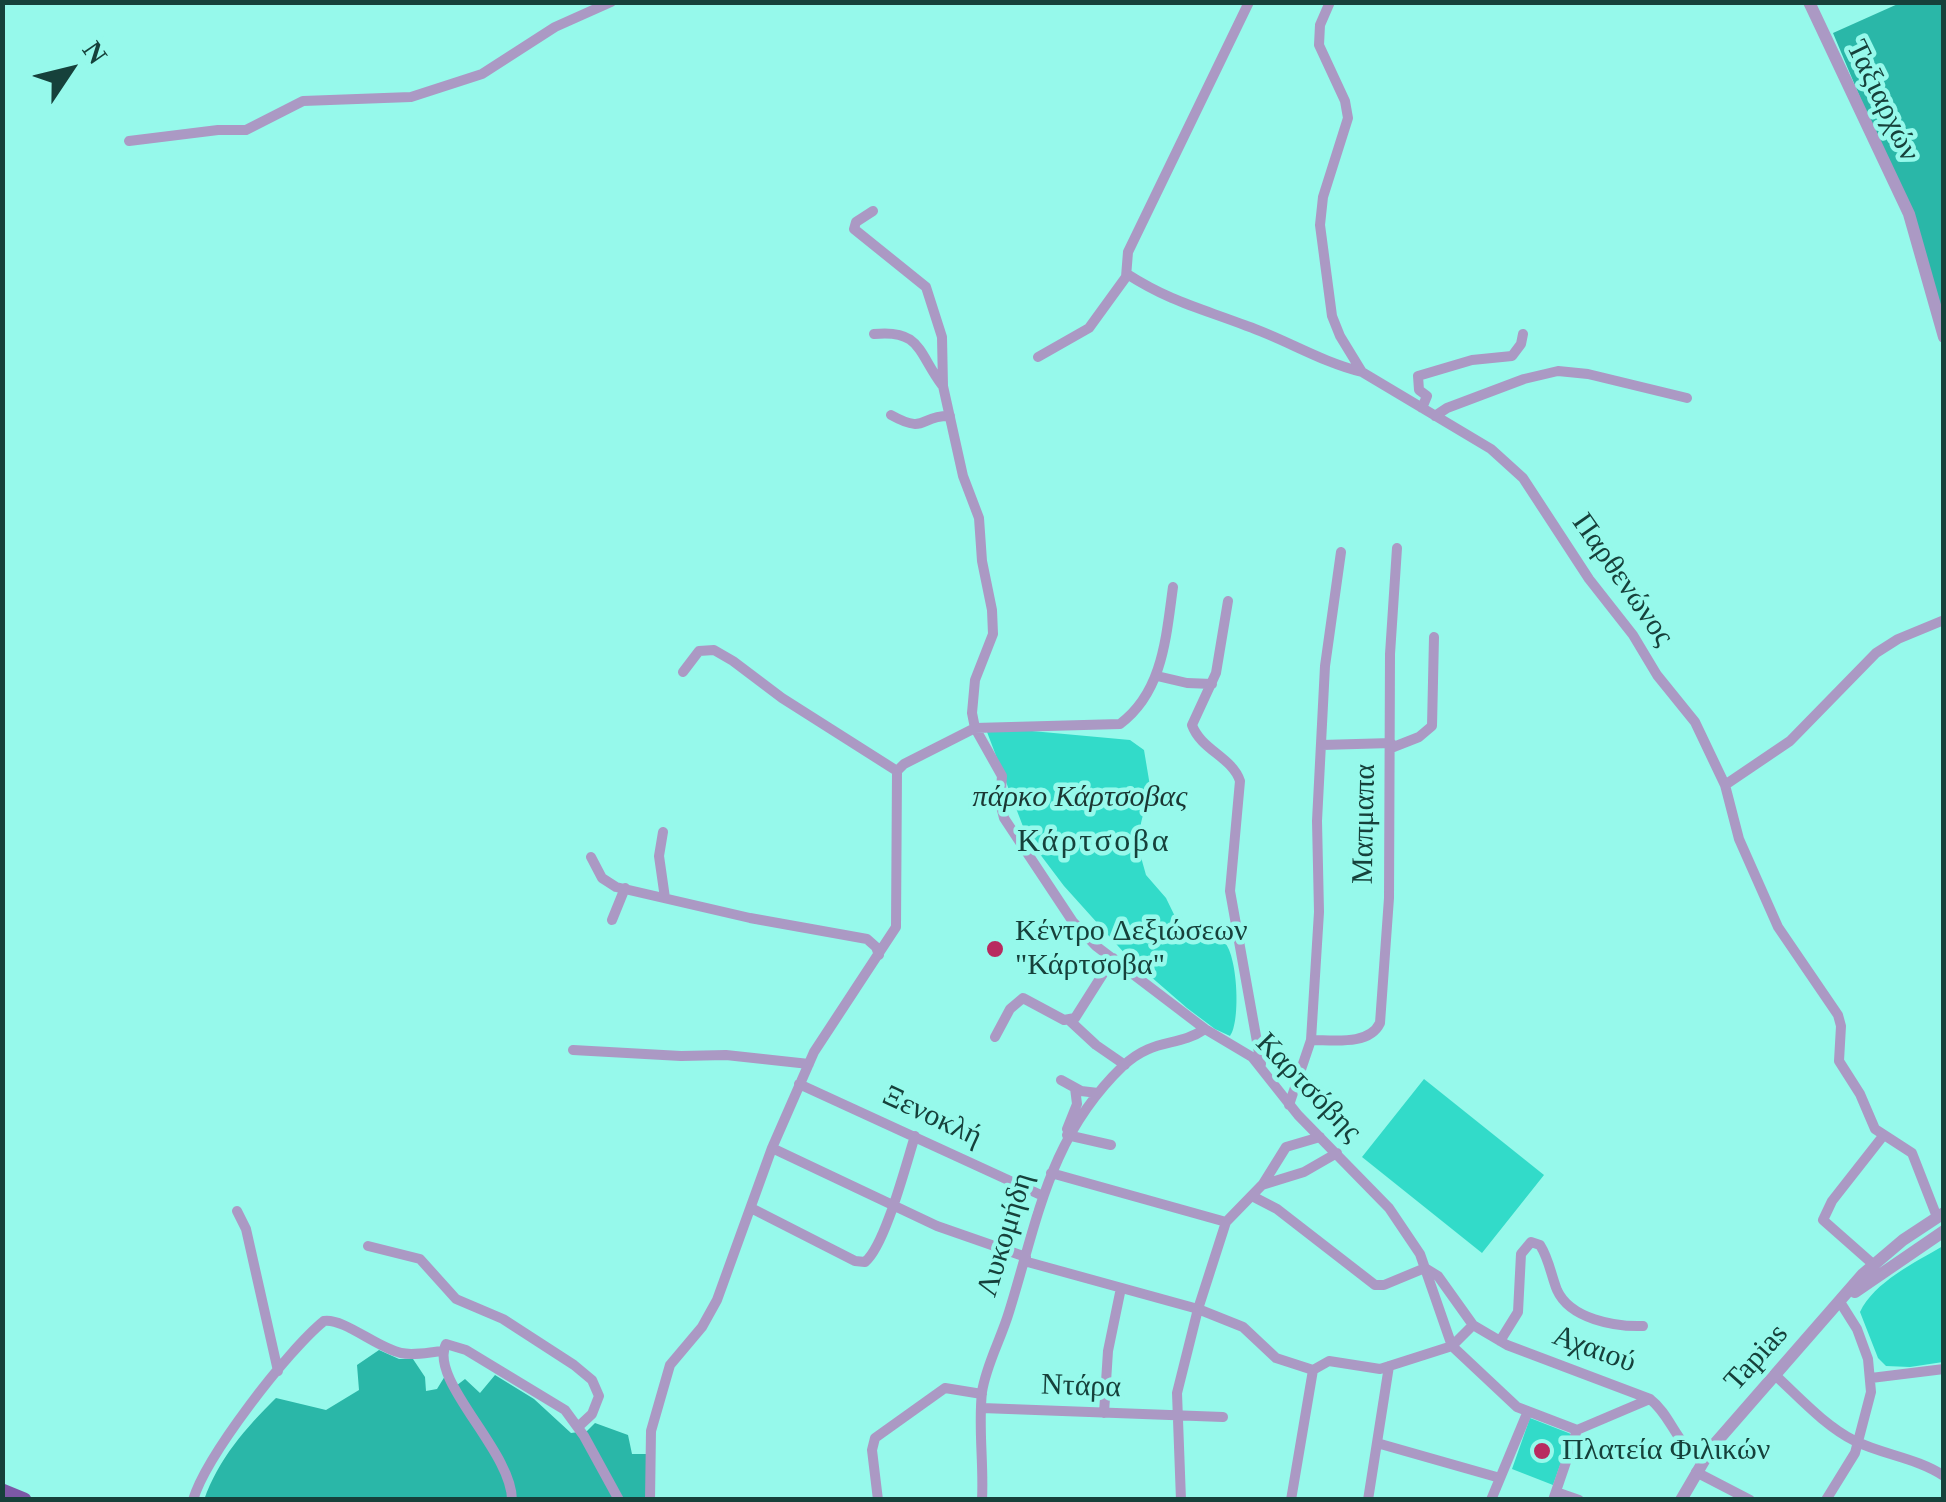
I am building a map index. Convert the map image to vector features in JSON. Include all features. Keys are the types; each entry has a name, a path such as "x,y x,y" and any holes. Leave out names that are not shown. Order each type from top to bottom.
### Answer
{"main road":[{"path":"2,1491 24,1500"}],"street":[{"path":"130,141 246,130 303,101 411,98 482,74 555,27 611,2"},
{"path":"1038,357 1052,346 1085,332 1127,274 1128,252 1249,2"},
{"path":"1330,2 1320,25 1318,45 1345,101 1348,118 1322,196 1320,226 1332,316 1362,372"},
{"name":"Ταξιαρχών","path":"1809,2 1909,214 1944,337"},
{"path":"872,211 856,222 854,229 929,292 945,348 943,386 963,476 979,518 992,634 974,691 975,728"},
{"name":"Παρθενώνος","path":"1127,274 1178,303 1248,326 1324,362 1362,372 1498,454 1524,478 1580,567 1633,635 1657,676 1692,718 1725,786 1740,839 1778,928 1838,1016 1839,1061 1860,1094 1872,1123 1883,1136 1912,1152 1941,1220"},
{"path":"874,334 897,332 910,337 943,386"},
{"path":"1422,408 1427,400 1417,386 1422,374 1472,360 1512,356 1523,334"},
{"path":"1435,416 1524,379 1558,372 1588,374 1687,398"},
{"path":"892,415 915,426 934,417 950,416"},
{"name":"Μαπμαπα","path":"1311,1040 1364,1038 1380,1022 1389,898 1390,654 1396,548"},
{"path":"1289,1105 1311,1040 1319,912 1316,821 1325,666 1341,552"},
{"path":"650,1500 651,1431 674,1356 695,1338 717,1300 772,1148 808,1064 898,920 897,771 975,728 1113,727 1141,704 1157,676 1173,587"},
{"path":"1228,601 1222,650 1212,684 1192,725 1198,737 1233,766 1240,781 1230,891 1261,1066"},
{"path":"1725,786 1790,741 1876,653 1944,620"},
{"path":"1322,746 1391,745 1412,741 1432,726 1434,637"},
{"path":"683,672 699,651 714,650 897,771"},
{"path":"1157,676 1212,684"},
{"name":"Καρτσόβης","path":"975,728 1002,776 1000,802 1009,826 1074,922 1096,946 1261,1066 1289,1105 1389,1208 1418,1249 1452,1346 1517,1407 1577,1430"},
{"path":"663,832 659,856 666,898"},
{"path":"592,857 602,878 624,888 750,918 866,939 880,954"},
{"path":"612,920 624,888"},
{"path":"1070,1020 1080,1012 1113,958"},
{"path":"995,1037 1010,1009 1024,998 1070,1020 1125,1065"},
{"path":"1067,1135 1125,1065 1155,1044 1186,1039 1205,1028"},
{"path":"573,1050 726,1055 808,1064"},
{"path":"1060,1080 1098,1093"},
{"name":"Ξενοκλή","path":"799,1084 1042,1196"},
{"path":"1067,1135 1077,1104 1075,1088"},
{"path":"1067,1135 1110,1146"},
{"name":"Λυκομήδη","path":"982,1500 982,1394 1042,1196 1067,1135"},
{"path":"751,1208 861,1262 873,1254 915,1136"},
{"path":"1874,1264 1823,1220 1832,1201 1883,1136"},
{"path":"1181,1500 1177,1394 1198,1309 1226,1222 1262,1185 1282,1150 1320,1137"},
{"path":"772,1148 937,1226 1025,1259 1198,1309 1243,1327 1276,1358 1313,1370 1329,1361 1380,1369 1452,1346 1473,1326 1438,1276 1424,1268 1384,1286 1375,1286 1271,1205 1252,1196"},
{"path":"1262,1185 1304,1172 1337,1153"},
{"path":"1051,1173 1226,1222"},
{"path":"237,1211 246,1229 278,1370"},
{"path":"1840,1302 1874,1264 1941,1220"},
{"path":"1840,1302 1941,1220"},
{"path":"1500,1341 1518,1312 1521,1254 1531,1242 1540,1245 1558,1294 1570,1306 1624,1327 1643,1326"},
{"path":"368,1246 420,1259 456,1298 503,1320 586,1374 600,1396 592,1414 578,1427"},
{"path":"1104,1413 1108,1351 1120,1288"},
{"path":"1826,1500 1859,1442 1871,1378 1862,1342 1840,1302"},
{"name":"Tapias","path":"1682,1500 1699,1466 1840,1302"},
{"path":"193,1500 204,1471 278,1370 320,1324 331,1320 372,1343 400,1353 443,1350 450,1343 558,1405 578,1427 620,1500"},
{"name":"Αχαιού","path":"1473,1326 1500,1341 1650,1399 1659,1406 1699,1466"},
{"path":"443,1350 449,1378 503,1462 512,1500"},
{"path":"1368,1500 1389,1366"},
{"path":"1871,1378 1944,1369"},
{"path":"1291,1500 1313,1370"},
{"path":"1775,1375 1829,1424 1859,1442 1944,1476"},
{"path":"878,1500 872,1450 879,1433 945,1388 982,1394"},
{"path":"1580,1500 1555,1496 1577,1430 1650,1399"},
{"name":"Ντάρα","path":"982,1408 1223,1418"},
{"path":"1492,1500 1528,1411"},
{"path":"1377,1442 1500,1478"},
{"path":"1699,1466 1750,1500"}],"green space":[{"path":"1900,3 1943,3 1943,314 1909,214 1833,33"},
{"name":"πάρκο Κάρτσοβας","path":"999,728 1130,740 1144,750 1150,786 1139,850 1146,875 1166,898 1184,935 1219,939 1228,948 1236,988 1236,1017 1230,1036 1187,1008 1127,956 1064,886 1027,837 987,732"},
{"path":"1424,1079 1544,1175 1482,1253 1362,1157"},
{"path":"1943,1246 1943,1362 1886,1366 1878,1358 1860,1312 1885,1282"},
{"path":"379,1350 399,1359 413,1359 425,1377 426,1391 437,1389 445,1376 452,1389 465,1379 480,1393 495,1375 534,1399 571,1433 587,1431 595,1423 628,1435 632,1454 649,1454 646,1499 204,1500 234,1445 276,1398 326,1410 359,1390 357,1365"},
{"name":"Πλατεία Φιλικών","path":"1530,1418 1571,1434 1553,1485 1512,1469"}],"place":[{"name":"Κέντρο Δεξιώσεων \"Κάρτσοβα\"","path":"995,949"},
{"name":"Πλατεία Φιλικών","path":"1542,1451"}],"district":[{"name":"Κάρτσοβα","path":"1094,843"}]}
